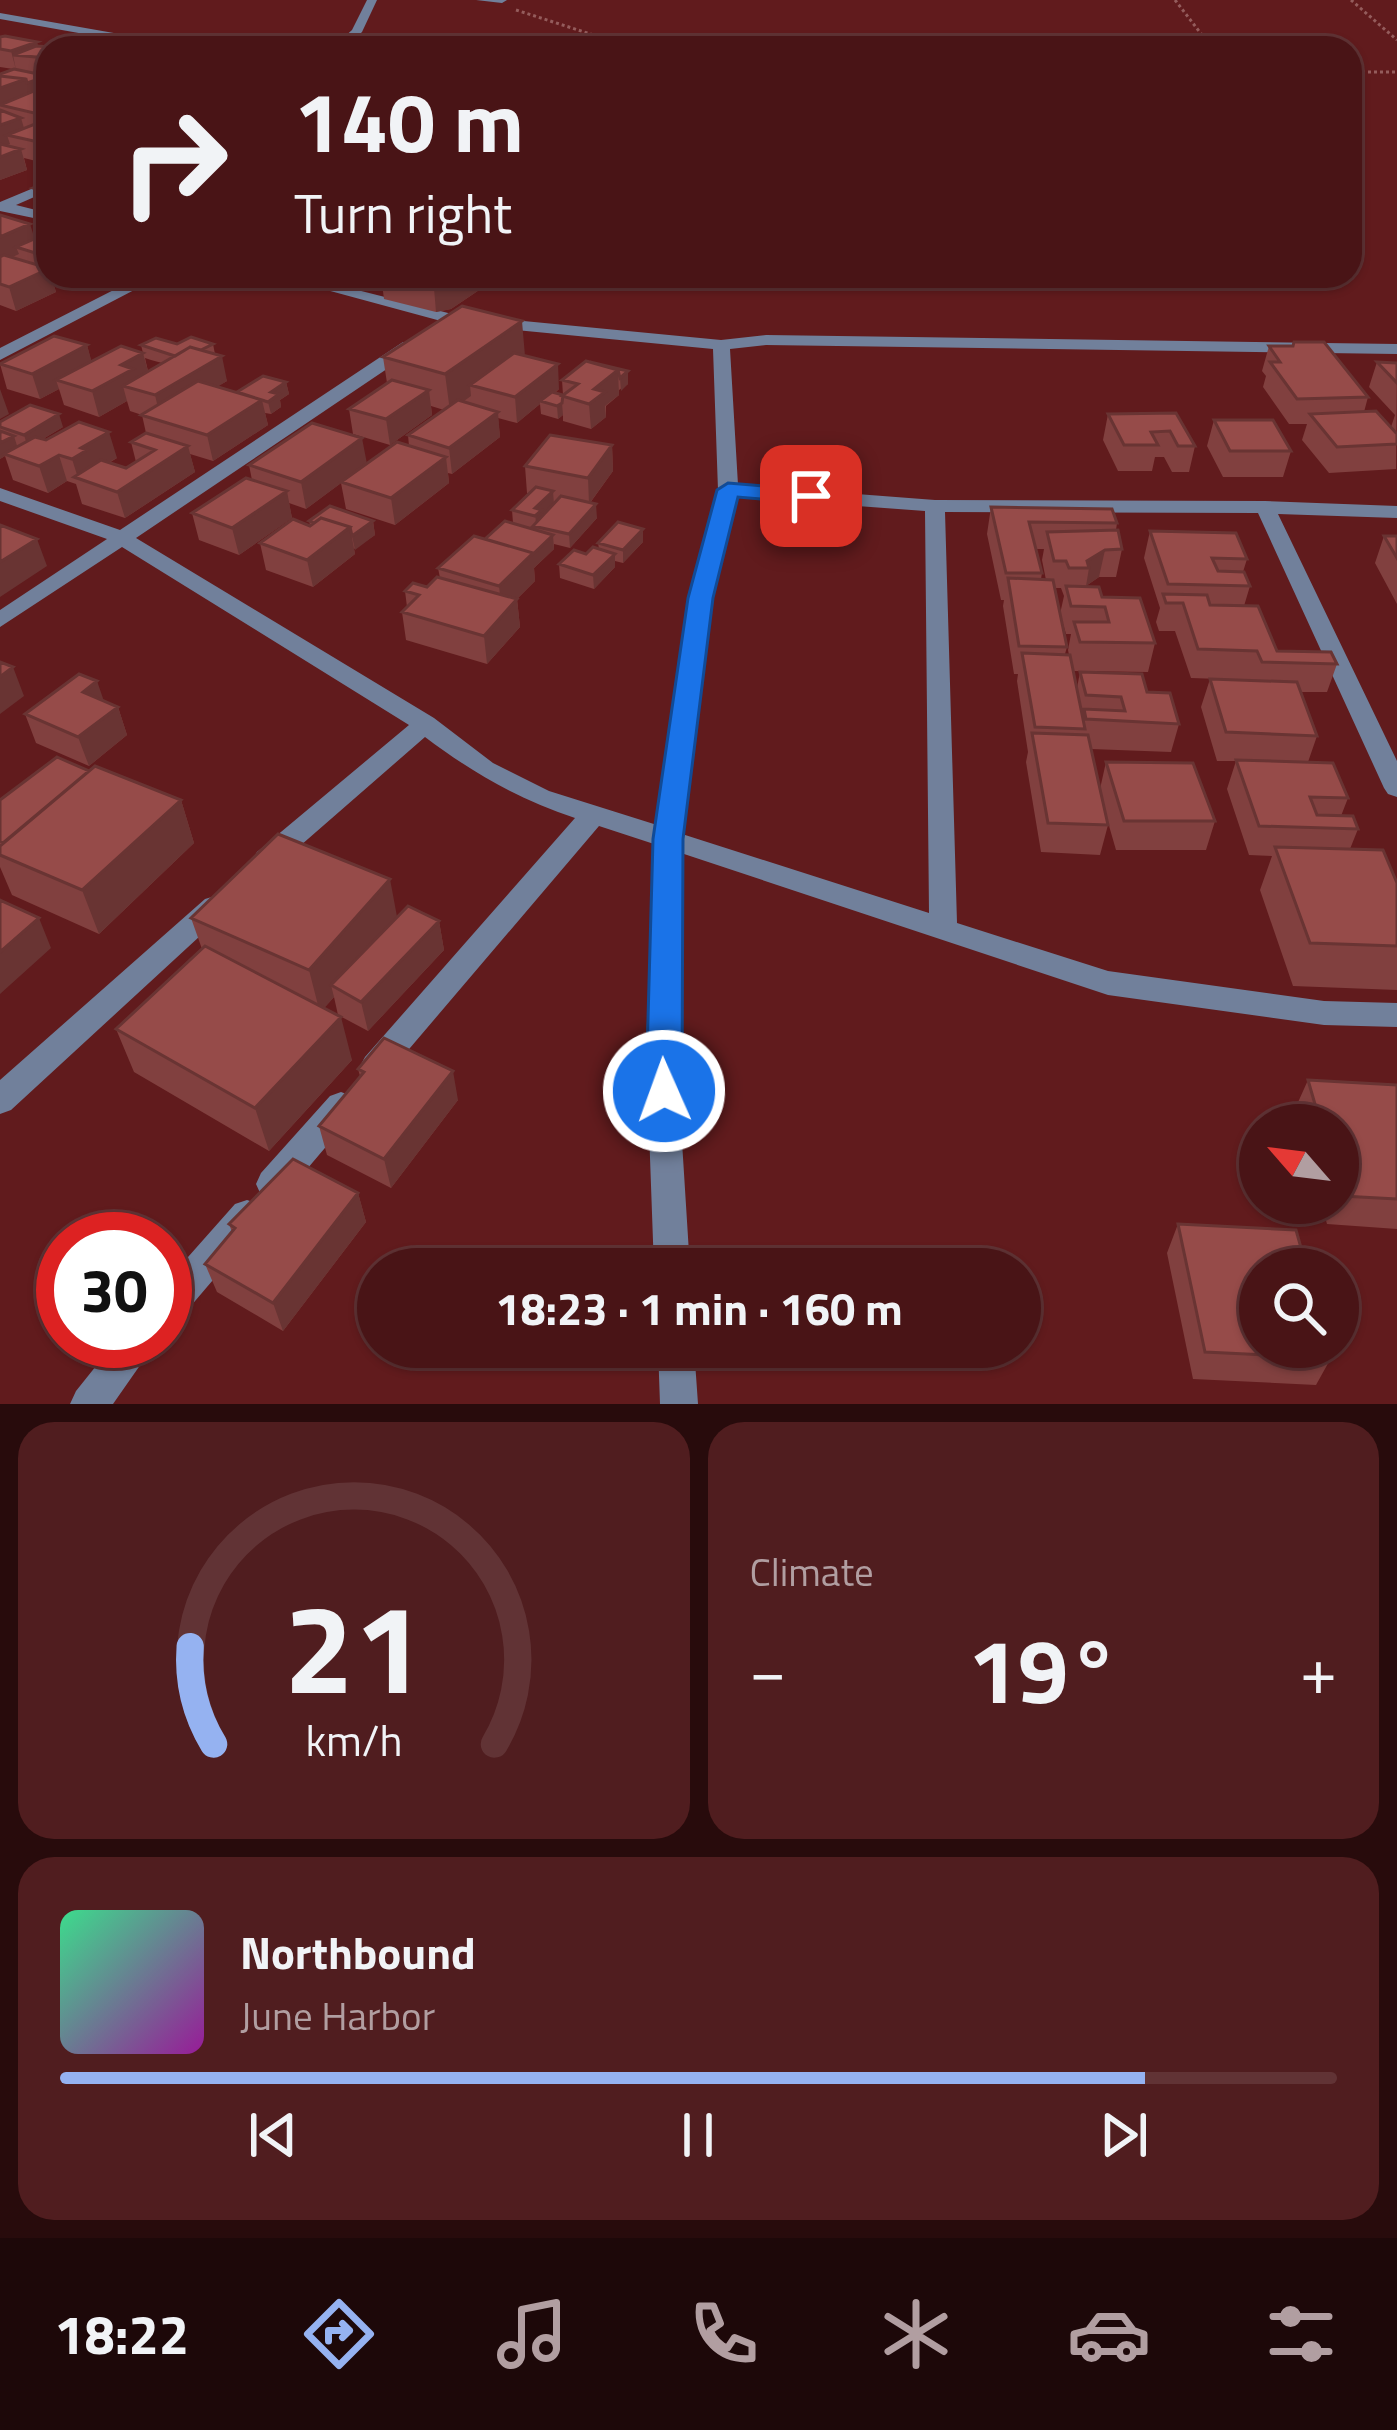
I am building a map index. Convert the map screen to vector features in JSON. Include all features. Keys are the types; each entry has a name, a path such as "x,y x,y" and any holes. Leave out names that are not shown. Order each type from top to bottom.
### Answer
{"street":[{"path":"352,36 372,0"},
{"path":"0,16 114,36"},
{"path":"1,206 36,191"},
{"path":"1,206 36,214"},
{"path":"0,355 131,288"},
{"path":"330,288 452,319 721,345 766,340 1397,349"},
{"path":"0,620 452,319"},
{"path":"671,1248 661,1046 668,839 700,598 728,490 721,345"},
{"path":"728,490 935,506 1397,512"},
{"path":"0,494 119,537 425,724 484,769 540,797 1108,983 1324,1013 1397,1015"},
{"path":"935,506 943,929"},
{"path":"1265,507 1397,788"},
{"path":"0,1100 425,724"},
{"path":"192,1279 594,814"},
{"path":"88,1404 118,1368"},
{"path":"677,1368 679,1404"}],"path":[{"path":"1175,0 1202,36"},
{"path":"1352,0 1397,40"},
{"path":"492,1 598,36"},
{"path":"1362,72 1397,72"}],"building":[{"path":"0,37 36,42 11,51 0,49"},
{"path":"36,46 36,57 13,55"},
{"path":"14,69 36,74 36,80 27,83 0,74"},
{"path":"0,76 26,79 0,88"},
{"path":"36,90 34,113 0,105"},
{"path":"0,110 21,118 0,125"},
{"path":"36,124 36,142 7,135"},
{"path":"0,144 21,149 0,157"},
{"path":"0,215 30,224 0,237"},
{"path":"36,238 36,253 16,247"},
{"path":"0,257 36,264 36,275 9,287 0,284"},
{"path":"462,306 522,321 445,374 383,357"},
{"path":"54,336 87,345 32,374 0,364"},
{"path":"191,337 213,344 201,350 190,347 175,356 141,345 156,338 177,344"},
{"path":"1294,342 1324,342 1368,397 1297,399 1270,362 1280,362 1269,346 1293,346"},
{"path":"121,346 143,353 121,365 133,369 92,391 56,380"},
{"path":"190,347 222,356 155,395 123,386"},
{"path":"514,353 558,364 515,397 470,385"},
{"path":"586,361 618,370 594,389 605,392 589,404 562,396 578,384 562,380"},
{"path":"1377,362 1397,363 1397,383"},
{"path":"263,376 286,382 271,392 279,394 268,402 237,392"},
{"path":"392,380 429,390 386,419 349,409"},
{"path":"198,381 262,400 207,435 141,415"},
{"path":"552,392 563,395 562,403 540,401"},
{"path":"458,400 498,412 449,448 408,435"},
{"path":"30,405 59,414 24,435 0,427 0,422"},
{"path":"1376,411 1397,434 1397,444 1337,447 1310,414"},
{"path":"1176,413 1195,446 1178,446 1170,431 1151,432 1158,445 1124,445 1108,414"},
{"path":"1214,420 1273,420 1291,451 1230,451"},
{"path":"79,422 109,432 72,459 59,455 39,466 4,454 35,437 46,440"},
{"path":"312,423 362,438 301,482 249,465"},
{"path":"146,433 188,446 117,492 74,477 101,460 126,468 155,450 131,442"},
{"path":"550,435 612,445 588,478 525,466"},
{"path":"397,442 446,457 391,498 341,482"},
{"path":"246,478 287,491 232,528 192,513"},
{"path":"536,487 553,491 535,508 542,510 535,516 512,510"},
{"path":"561,496 596,504 569,534 533,526"},
{"path":"330,506 373,521 352,536 350,527 321,518 309,521"},
{"path":"991,507 1112,509 1117,523 1029,522 1042,573 1006,573"},
{"path":"321,518 350,527 307,560 260,543 293,519 310,526"},
{"path":"505,521 553,535 531,556 533,553 485,539"},
{"path":"618,522 643,529 623,550 598,543"},
{"path":"0,525 37,539 0,562"},
{"path":"1118,530 1122,549 1105,550 1087,561 1089,568 1069,568 1066,561 1054,561 1047,532"},
{"path":"1150,531 1236,533 1247,559 1212,558 1218,571 1244,572 1250,586 1168,584"},
{"path":"474,536 533,553 499,586 438,568"},
{"path":"1384,536 1397,536 1397,558"},
{"path":"593,547 615,554 593,575 559,564 574,550 586,554"},
{"path":"437,577 517,599 484,636 402,612 419,595 405,591 413,583 427,587"},
{"path":"1008,578 1053,580 1067,647 1019,646"},
{"path":"1066,586 1099,587 1102,597 1140,598 1155,643 1080,642 1074,622 1109,622 1105,607 1071,606"},
{"path":"1163,594 1207,595 1210,605 1258,606 1277,651 1331,652 1337,664 1262,662 1257,651 1198,649 1183,603 1166,603"},
{"path":"1022,653 1070,655 1085,729 1035,727"},
{"path":"0,662 13,667 0,677"},
{"path":"1080,672 1142,674 1147,692 1170,693 1179,724 1086,719 1084,709 1125,711 1121,697 1086,695"},
{"path":"79,674 97,681 83,692 118,707 78,737 25,714"},
{"path":"1210,679 1297,682 1317,736 1226,732"},
{"path":"1032,733 1088,735 1108,825 1048,823"},
{"path":"57,757 89,771 3,843 0,800"},
{"path":"1236,760 1333,763 1348,798 1310,797 1317,815 1353,816 1358,829 1259,826"},
{"path":"1106,762 1193,763 1215,821 1124,821"},
{"path":"95,766 181,800 82,890 0,855 0,846"},
{"path":"278,834 390,879 309,970 191,918"},
{"path":"1275,847 1383,850 1397,883 1397,946 1310,943"},
{"path":"0,900 39,918 0,952"},
{"path":"408,906 439,921 361,1002 331,985"},
{"path":"205,946 341,1017 255,1108 116,1029"},
{"path":"384,1038 453,1071 384,1159 319,1126 364,1072 358,1069"},
{"path":"1308,1080 1397,1085 1397,1199 1359,1197 1359,1104 1315,1104"},
{"path":"293,1159 358,1193 273,1303 205,1264 235,1228 229,1224"},
{"path":"1178,1224 1296,1230 1301,1248 1239,1248 1239,1354 1205,1352"}],"route":[{"path":"664,1091 661,1046 668,839 700,598 728,490 811,496"}]}
